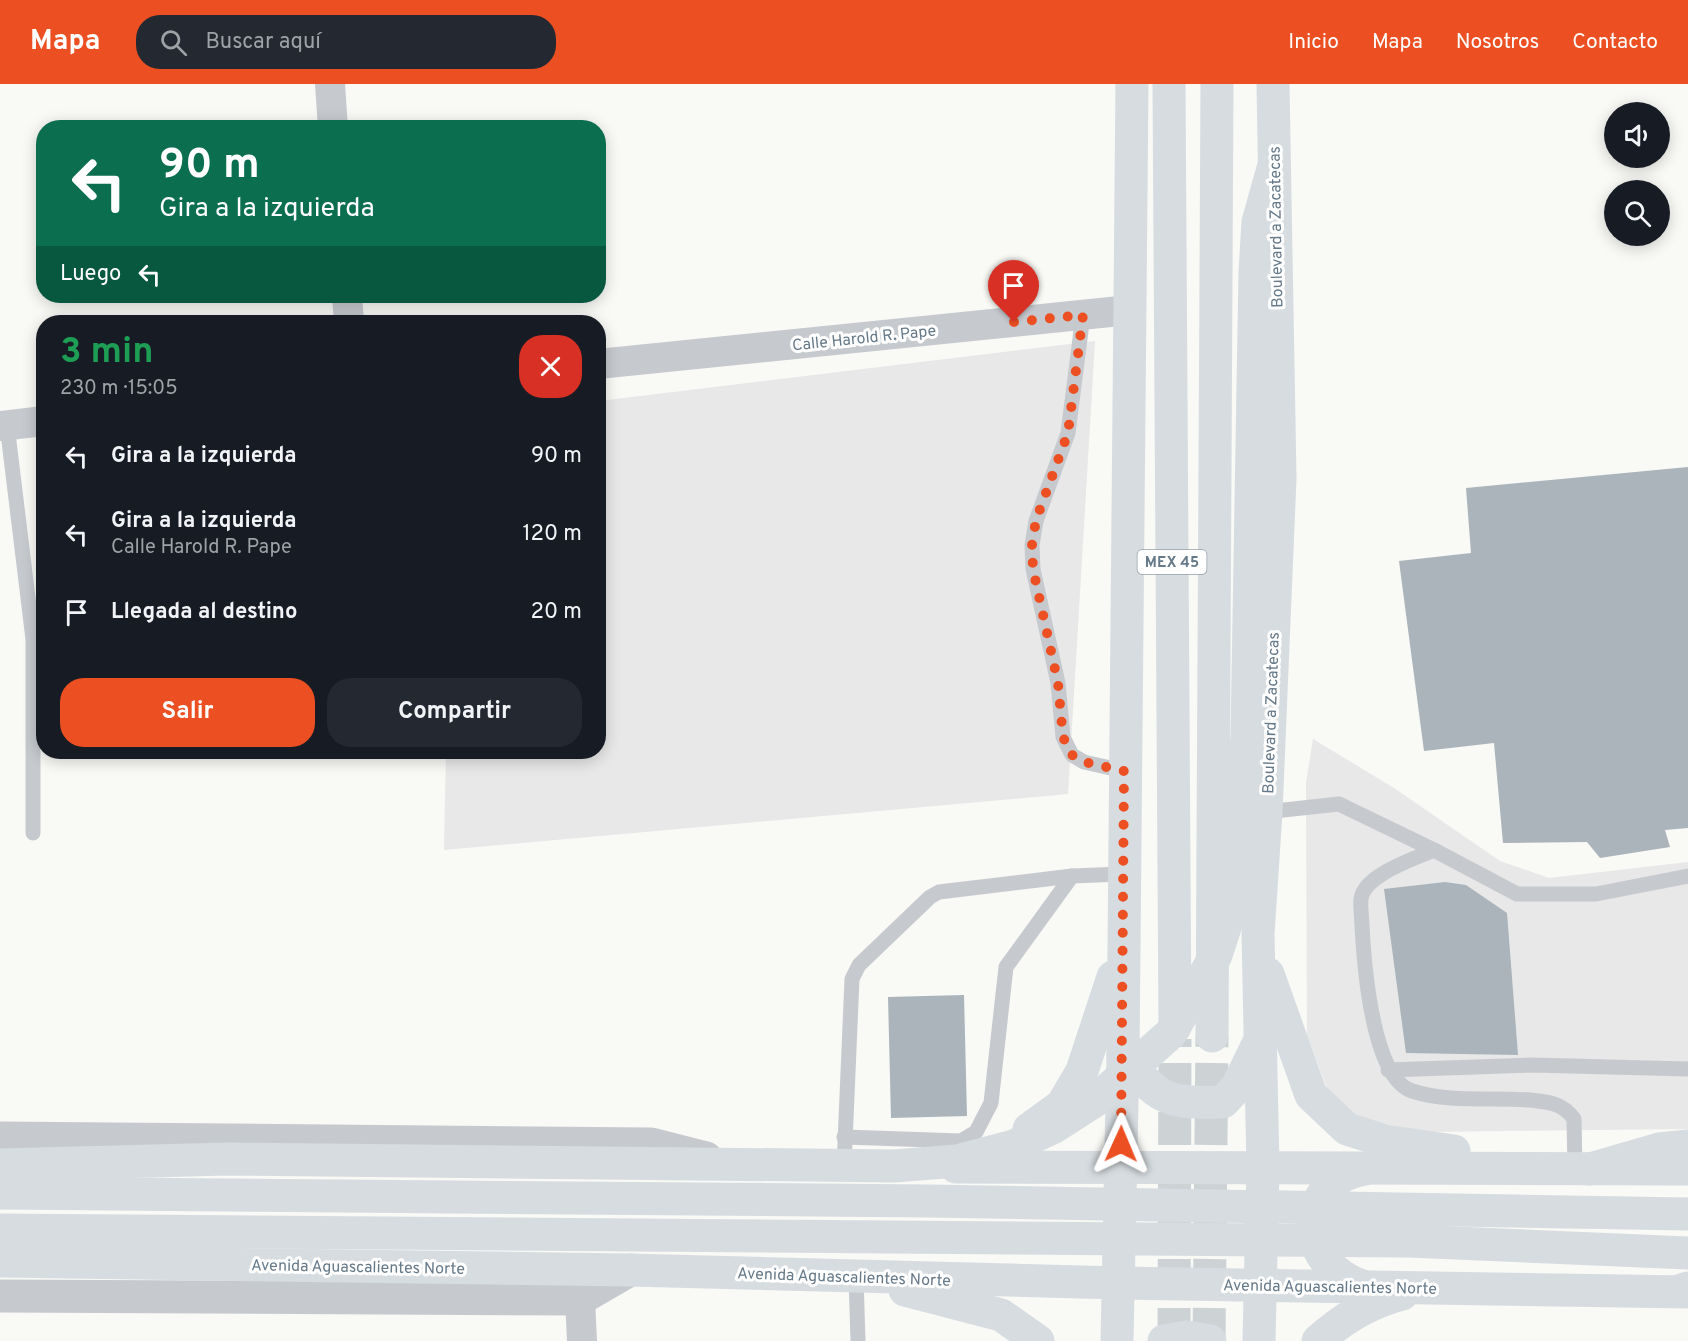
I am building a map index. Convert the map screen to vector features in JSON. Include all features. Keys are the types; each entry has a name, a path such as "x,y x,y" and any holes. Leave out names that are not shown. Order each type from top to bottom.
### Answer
{"main road":[{"name":"MEX 45","path":"1117,1341 1123,1055 1122,874 1132,84"},
{"name":"MEX 45","path":"1169,84 1175,1039"},
{"name":"MEX 45","path":"1212,1035 1217,84"},
{"name":"Boulevard a Zacatecas","path":"1259,1341 1263,1167 1258,934 1266,812 1280,478 1273,84"},
{"path":"0,1165 227,1159 905,1165 957,1161 1014,1146 1054,1127 1096,1100 1171,1033 1216,955 1231,909 1241,839 1247,735 1249,508 1258,222 1274,165"},
{"path":"1258,934 1268,973 1311,1095 1347,1129 1385,1141 1471,1154 1498,1167"},
{"path":"949,1167 996,1148 1030,1129 1062,1105 1082,1071 1122,953"},
{"path":"1123,1055 1149,1088 1170,1099 1195,1103 1222,1102 1237,1087 1260,1039"},
{"path":"1583,1169 1659,1149 1688,1146"},
{"path":"0,1160 740,1166 844,1152 949,1167 1688,1169"},
{"path":"1376,1168 1356,1171 1337,1180 1320,1202 1314,1228 1320,1255 1328,1266 1350,1282 1376,1287"},
{"path":"0,1193 928,1201 1688,1214"},
{"name":"Avenida Aguascalientes Norte","path":"0,1230 1410,1241 1688,1253"},
{"name":"Avenida Aguascalientes Norte","path":"0,1261 630,1270 1119,1283 1685,1291"},
{"path":"856,1277 1000,1315 1038,1341"},
{"path":"1318,1341 1346,1319 1368,1306 1392,1297 1434,1288"},
{"path":"1164,1341 1187,1337 1210,1341"}],"street":[{"path":"330,84 332,120"},
{"name":"Calle Harold R. Pape","path":"606,363 1130,310"},
{"path":"4,425 36,422"},
{"path":"0,1138 651,1144 740,1166"},
{"path":"100,1262 100,1296"},
{"path":"0,1296 580,1299 630,1270"},
{"path":"580,1299 582,1341"}],"lane":[{"path":"1083,315 1068,433 1036,520 1032,545 1033,569 1058,683 1063,737 1072,755 1084,762 1124,771"},
{"path":"4,425 33,639 33,833"},
{"path":"1266,812 1339,804 1434,850 1517,894 1596,894 1688,876"},
{"path":"1434,850 1373,879 1361,897 1364,966 1374,1023 1388,1070 1409,1090 1439,1098 1528,1100 1558,1104 1574,1119 1583,1169"},
{"path":"1072,876 1006,968 991,1103 976,1132 961,1141 844,1152 852,979 859,965 930,897 939,892 1072,876 1122,874"},
{"path":"1388,1070 1531,1065 1688,1069"},
{"path":"856,1277 858,1341"}],"shaded area":[{"path":"1095,341 1068,794 444,850 446,759 606,759 606,400"},
{"path":"1313,739 1394,788 1500,861 1549,878 1688,862 1688,1129 1423,1132 1359,1118 1329,1094 1307,1035 1306,783"}],"building":[{"path":"1688,467 1688,828 1665,830 1670,847 1600,858 1587,842 1503,843 1494,743 1424,751 1399,561 1471,553 1466,488"},
{"path":"1445,882 1466,885 1507,913 1518,1055 1406,1053 1384,889"},
{"path":"964,995 967,1116 891,1118 888,997"}],"tunnel":[{"path":"1209,1341 1212,1036"},
{"path":"1174,1341 1175,1039"}],"route":[{"path":"1014,322 1083,315 1068,433 1036,520 1032,545 1033,569 1062,705 1063,737 1072,755 1084,762 1124,771 1121,1144"}]}
